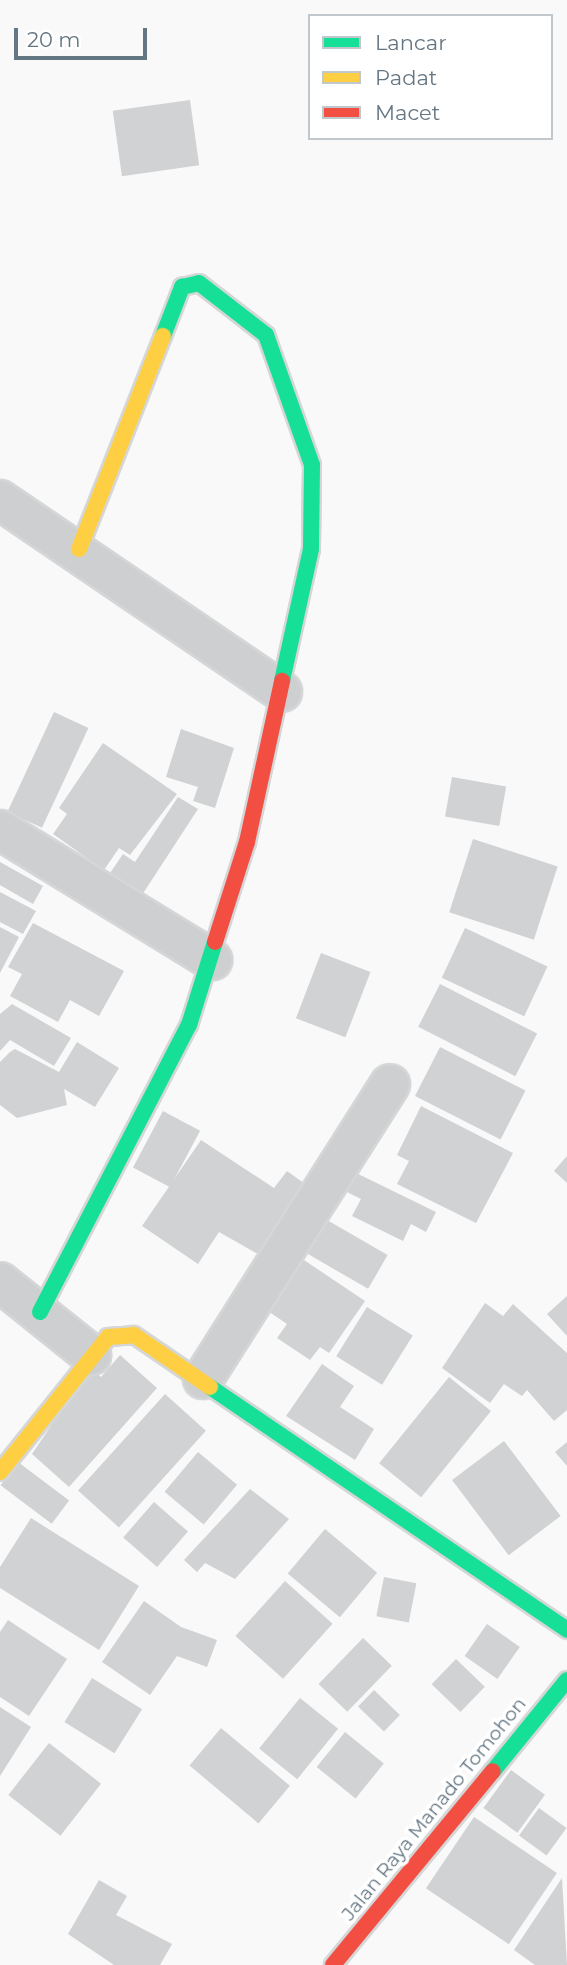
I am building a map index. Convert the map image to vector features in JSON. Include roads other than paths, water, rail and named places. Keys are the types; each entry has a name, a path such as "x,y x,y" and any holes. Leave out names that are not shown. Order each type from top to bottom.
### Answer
{"main road":[{"path":"40,1312 180,1044 212,960 282,692 311,549 312,465 265,335 199,284 182,287 79,549"},
{"path":"0,1472 108,1336 134,1335 203,1379 567,1630"},
{"name":"Jalan Raya Manado Tomohon","path":"333,1965 567,1680"}],"street":[{"path":"0,500 79,549 282,692"},
{"path":"0,830 212,960"},
{"path":"203,1379 390,1084"},
{"path":"0,1282 91,1355"}]}
